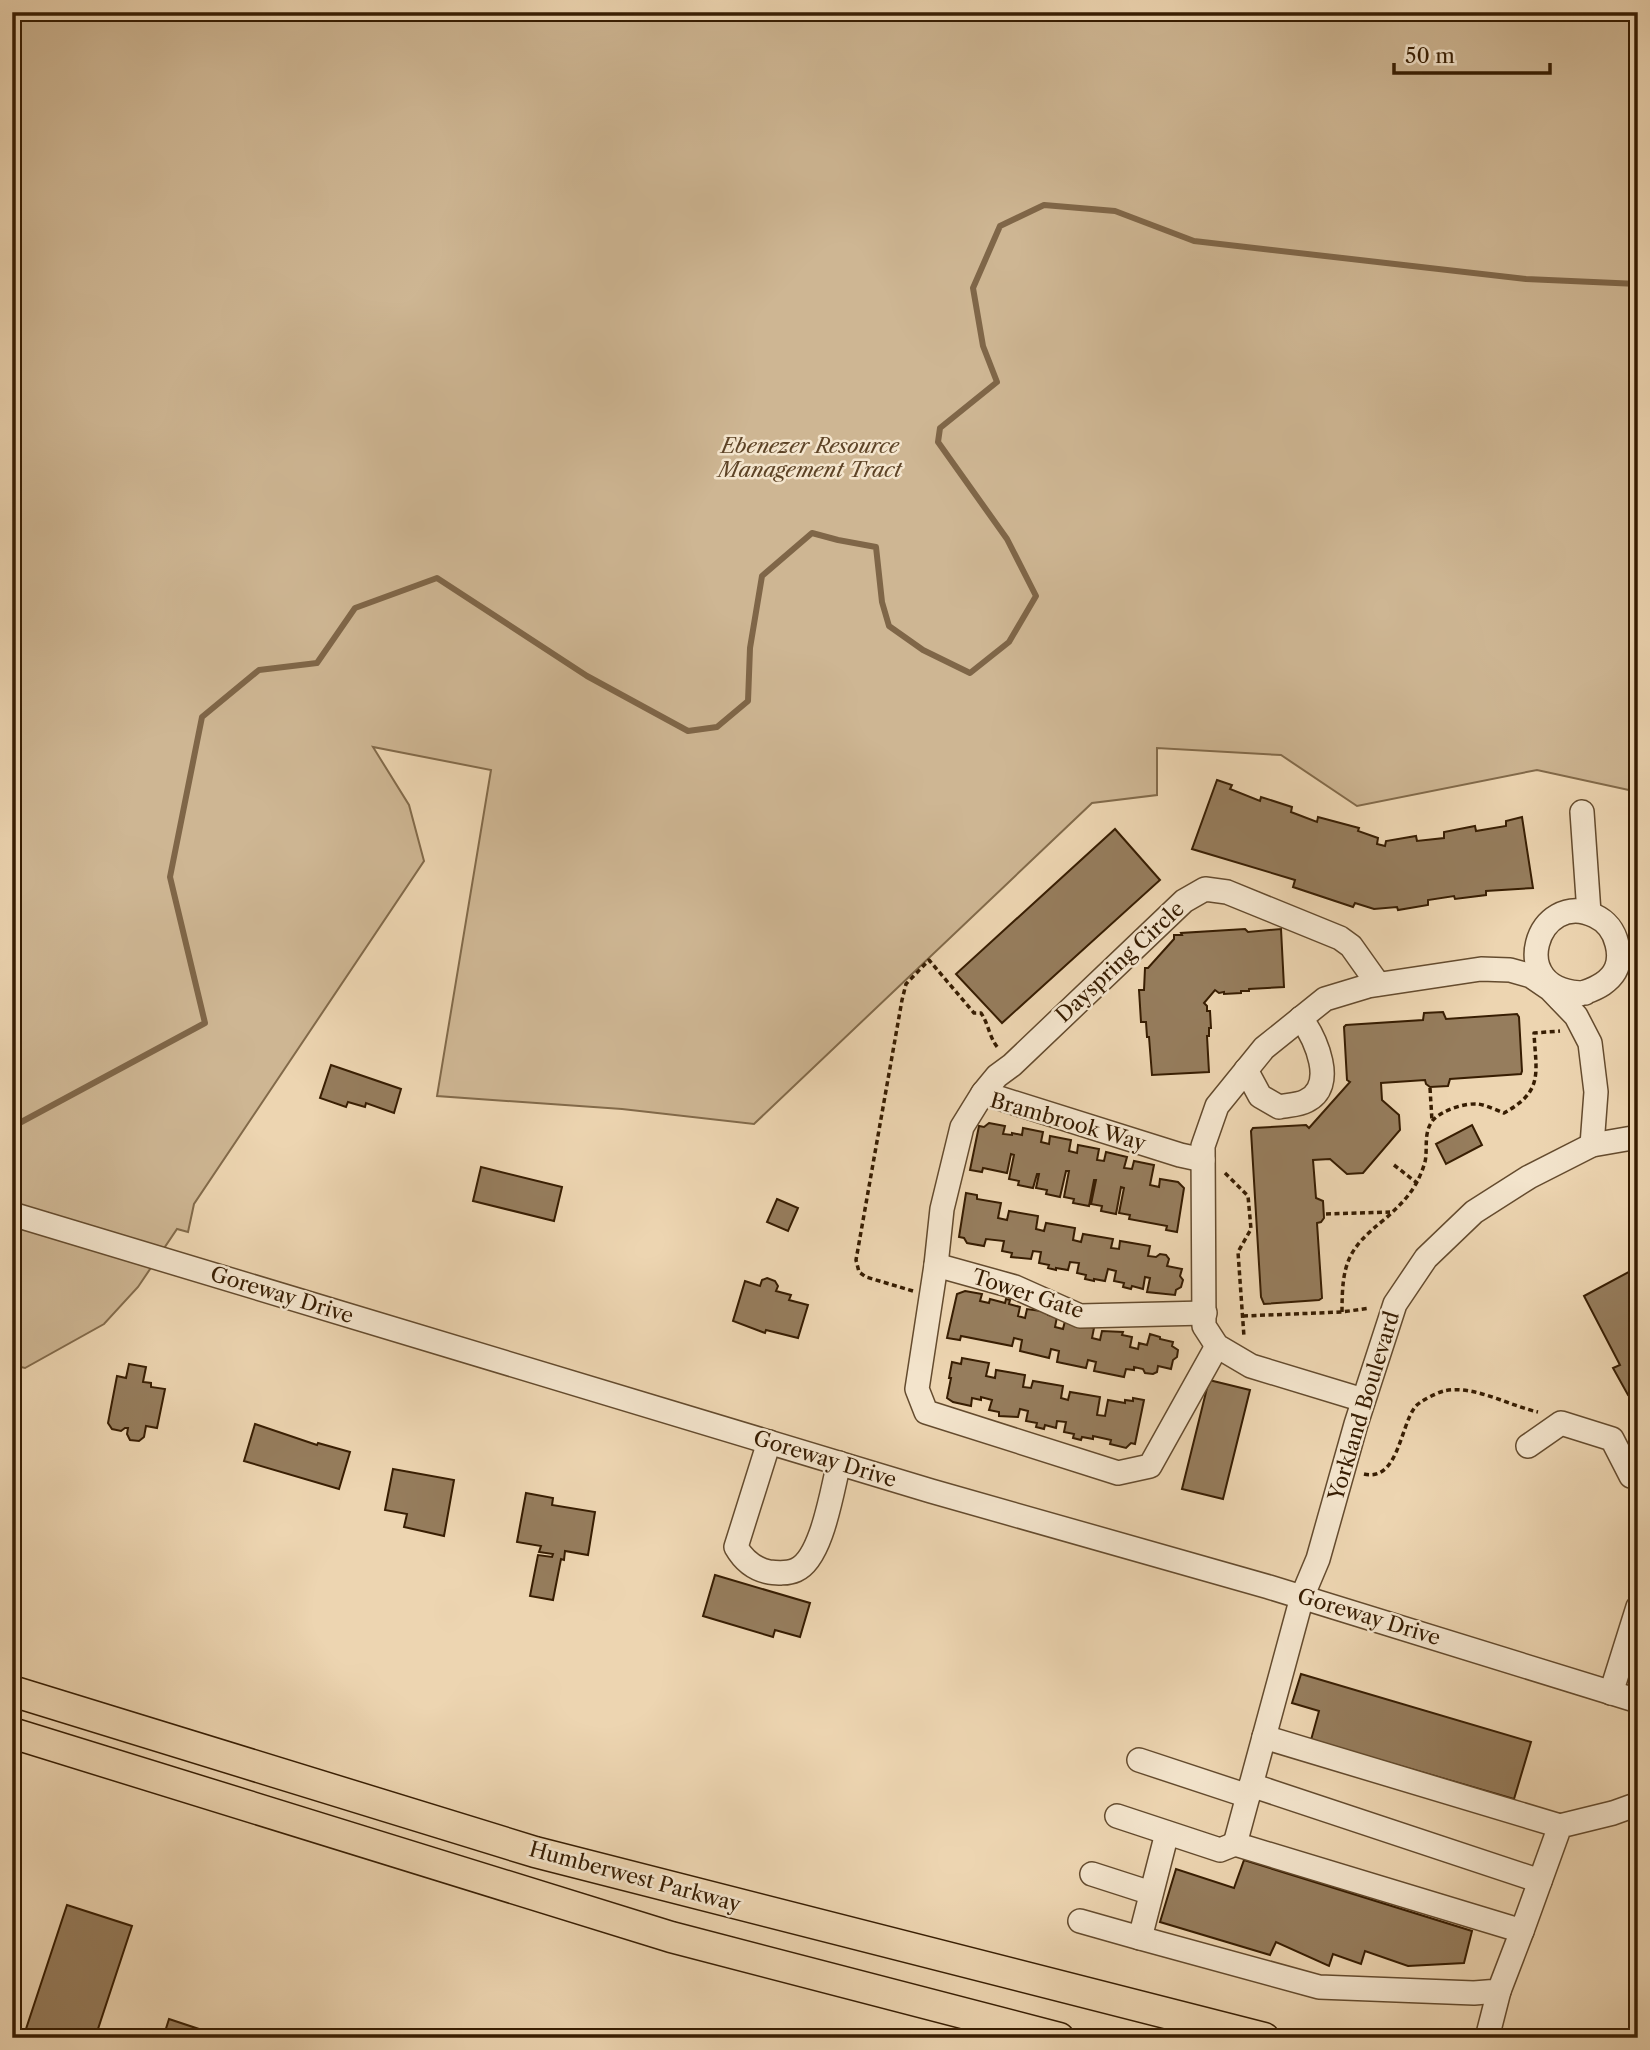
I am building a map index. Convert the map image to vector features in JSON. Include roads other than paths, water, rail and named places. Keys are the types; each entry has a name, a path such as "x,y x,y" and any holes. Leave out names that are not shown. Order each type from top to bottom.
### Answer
{"main road":[{"name":"Humberwest Parkway","path":"12,1691 535,1852 1264,2038"},
{"name":"Humberwest Parkway","path":"12,1733 671,1937 1059,2038"}],"street":[{"path":"1582,812 1589,913"},
{"name":"Dayspring Circle","path":"984,1093 997,1076 1012,1065 1184,901 1205,890 1227,892 1340,938 1351,946 1378,984"},
{"path":"1560,999 1599,988 1611,976 1617,962 1618,947 1613,932 1602,920 1589,913 1571,912 1555,917 1542,929 1536,945 1538,972 1550,989 1576,1016 1590,1043 1596,1092 1592,1145"},
{"path":"1363,1400 1251,1366 1217,1346 1204,1325 1211,1164 1203,1146 1217,1106 1264,1048 1325,999 1378,984 1481,969 1510,970 1531,976 1538,972"},
{"path":"1538,972 1554,988 1569,993 1585,993"},
{"path":"1246,1070 1260,1096 1279,1107 1307,1101 1321,1088 1323,1068 1311,1033 1301,1018"},
{"name":"Brambrook Way","path":"1211,1164 984,1093 962,1128 942,1209 917,1389 926,1412 1118,1473 1150,1466 1217,1346"},
{"name":"Yorkland Boulevard","path":"1235,1844 1302,1597 1318,1559 1363,1400 1395,1304 1426,1258 1474,1212 1529,1177 1592,1145 1638,1137"},
{"name":"Goreway Drive","path":"12,1213 839,1463 1302,1597 1638,1701"},
{"name":"Tower Gate","path":"936,1265 1015,1287 1080,1316 1205,1313"},
{"path":"1528,1446 1561,1423 1612,1439 1631,1476"},
{"path":"769,1442 736,1547 741,1557 763,1571 782,1574 797,1570 811,1558 819,1542 839,1463"},
{"path":"1611,1693 1638,1607"},
{"path":"1264,1737 1560,1826 1613,1814 1638,1804"},
{"path":"1139,1760 1250,1791 1540,1881"},
{"path":"1117,1816 1220,1850 1235,1844 1521,1931"},
{"path":"1487,2038 1499,1991 1560,1826"},
{"path":"1140,1938 1167,1833"},
{"path":"1092,1874 1151,1893"},
{"path":"1080,1921 1319,1987 1474,1993 1499,1991"}],"waterway":[{"path":"12,1127 205,1023 170,877 202,717 259,670 317,663 355,608 437,578 587,676 688,731 717,727 748,701 750,648 762,576 812,533 876,547 882,602 889,626 923,650 970,673 1009,642 1036,596 1007,539 938,442 940,428 997,382 983,346 973,288 1000,226 1044,205 1115,211 1194,241 1526,279 1638,284"}],"park label":[{"name":"Ebenezer Resource Management Tract","path":"810,458"}]}
